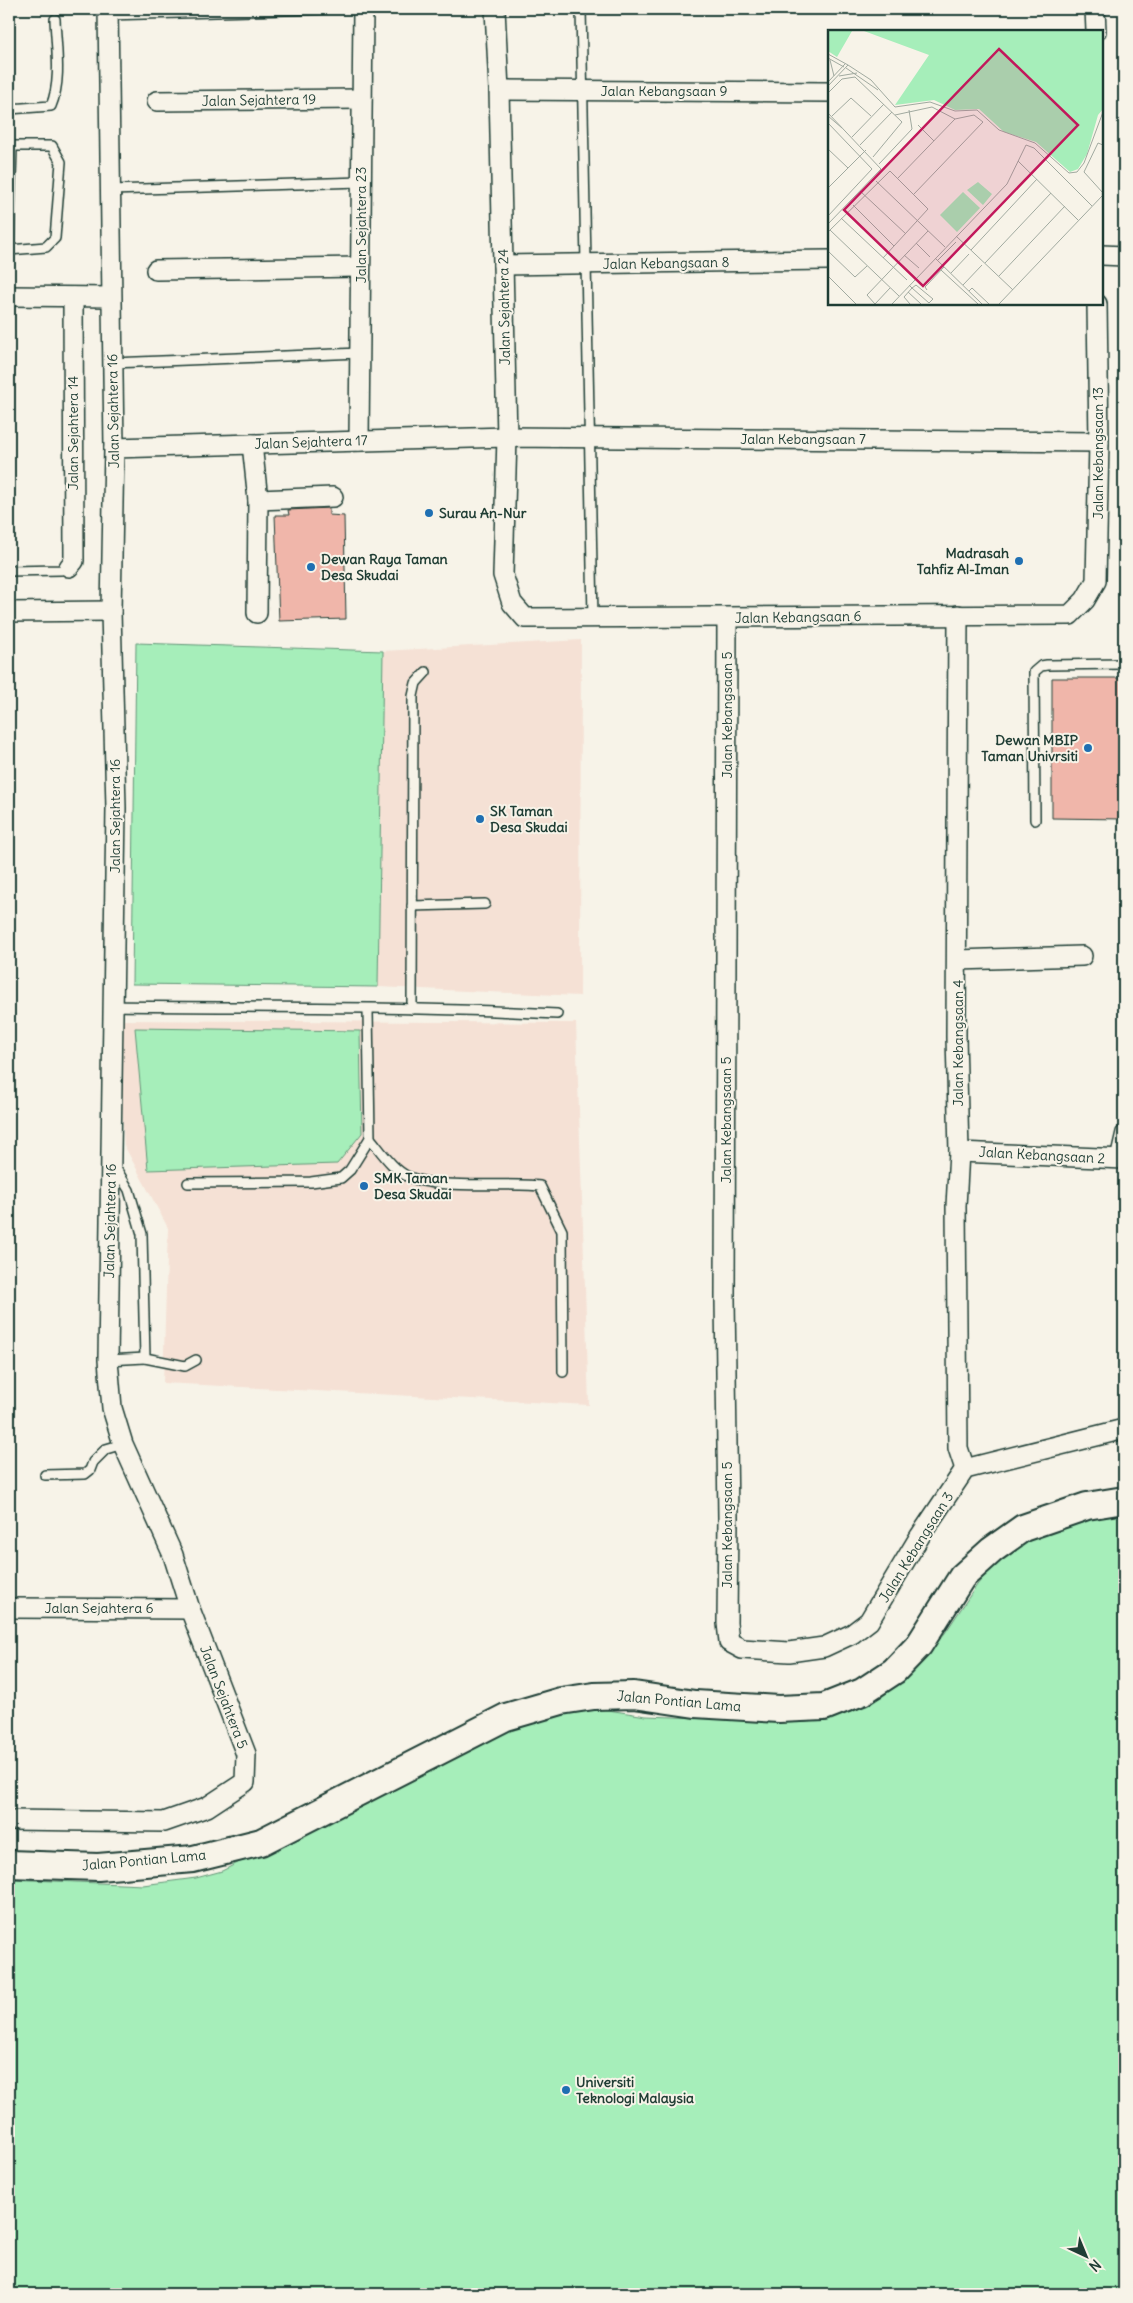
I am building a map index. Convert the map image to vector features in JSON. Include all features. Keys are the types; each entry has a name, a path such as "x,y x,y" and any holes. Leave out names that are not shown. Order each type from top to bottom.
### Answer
{"street":[{"name":"Jalan Sejahtera 23","path":"359,440 363,9"},
{"name":"Jalan Sejahtera 24","path":"495,9 499,90 507,437 503,574 512,603"},
{"path":"1095,9 1096,30"},
{"name":"Jalan Sejahtera 16","path":"108,12 112,190 111,297 114,448 112,611 116,808 108,1360 112,1408 123,1444 172,1556 190,1609"},
{"name":"Jalan Kebangsaan 9","path":"499,90 828,92"},
{"name":"Jalan Sejahtera 19","path":"157,101 362,99"},
{"path":"1103,255 1124,256"},
{"name":"Jalan Kebangsaan 8","path":"503,266 828,260"},
{"path":"156,270 360,267"},
{"path":"9,296 111,297"},
{"name":"Jalan Sejahtera 14","path":"69,567 74,561 72,296"},
{"name":"Jalan Kebangsaan 13","path":"1085,600 1096,581 1099,442 1097,305"},
{"name":"Jalan Kebangsaan 7","path":"507,437 1099,442"},
{"name":"Jalan Sejahtera 17","path":"114,448 507,437"},
{"path":"252,444 258,500 257,613"},
{"path":"258,500 332,497"},
{"name":"Jalan Kebangsaan 6","path":"512,603 525,618 593,619 1070,615 1085,600"},
{"path":"9,612 112,611"},
{"name":"Jalan Kebangsaan 4","path":"958,615 958,960 956,1037 959,1152 956,1206 958,1448 965,1469"},
{"name":"Jalan Kebangsaan 5","path":"727,1623 728,1518 725,1299 728,618"},
{"path":"958,960 1082,956"},
{"name":"Jalan Kebangsaan 2","path":"959,1152 1120,1158"},
{"path":"965,1469 1124,1429"},
{"name":"Jalan Kebangsaan 3","path":"727,1623 730,1642 742,1650 757,1652 789,1652 824,1647 852,1634 869,1621 920,1536 965,1469"},
{"name":"Jalan Pontian Lama","path":"9,1864 98,1868 192,1859 261,1842 506,1717 561,1701 594,1696 634,1695 695,1704 779,1709 824,1707 862,1692 894,1671 919,1645 962,1577 992,1550 1023,1528 1087,1506 1124,1500"},
{"name":"Jalan Sejahtera 6","path":"9,1608 190,1609"},
{"name":"Jalan Sejahtera 5","path":"9,1820 164,1822 207,1807 245,1782 246,1754 190,1609"}],"lane":[{"path":"108,12 323,9"},
{"path":"581,9 593,619"},
{"path":"9,87 9,108 51,106 54,98 58,66 55,19"},
{"path":"10,146 52,146 61,162 55,238 46,247 9,250 10,146"},
{"path":"112,190 361,182"},
{"path":"112,363 360,353"},
{"path":"9,571 61,570 69,567"},
{"path":"1036,820 1034,672 1041,666 1047,665 1124,664"},
{"path":"412,1009 413,696 416,683 426,672"},
{"path":"412,906 485,904"},
{"path":"114,1006 368,1010 443,1008 557,1014"},
{"path":"188,1183 311,1182 340,1178 350,1170 370,1138 368,1010"},
{"path":"1120,1158 1121,1132 1124,1129"},
{"path":"370,1138 394,1166 409,1177 437,1183 540,1186 552,1207 562,1231 563,1372"},
{"path":"111,1160 129,1190 142,1234 145,1358"},
{"path":"108,1360 145,1358 185,1366 196,1360"},
{"path":"45,1475 84,1474 90,1470 93,1462 106,1449 123,1444"}],"shaded area":[{"name":"SK Taman Desa Skudai","path":"581,640 580,996 378,987 383,651"},
{"name":"SMK Taman Desa Skudai","path":"118,1020 576,1023 589,1405 163,1383 168,1228 124,1145"}],"green space":[{"path":"136,643 383,651 378,987 132,984"},
{"path":"135,1028 360,1031 362,1133 337,1164 148,1170"},
{"name":"Universiti Teknologi Malaysia","path":"1124,1505 1124,2294 9,2294 9,1879 143,1885 196,1878 222,1871 505,1726 565,1711 602,1709 646,1716 806,1722 854,1711 883,1696 915,1669 945,1633 977,1585 1001,1555 1022,1536"}],"building":[{"name":"Dewan Raya Taman Desa Skudai","path":"329,508 329,515 344,516 346,619 279,621 275,515 289,515 288,510"},
{"name":"Dewan MBIP Taman Univrsiti","path":"1052,678 1124,678 1124,819 1052,818"}],"place":[{"name":"Surau An-Nur","path":"429,513"},
{"name":"Madrasah Tahfiz Al-Iman","path":"1019,561"},
{"name":"Dewan Raya Taman Desa Skudai","path":"311,567"},
{"name":"Dewan MBIP Taman Univrsiti","path":"1088,748"},
{"name":"SK Taman Desa Skudai","path":"480,819"},
{"name":"SMK Taman Desa Skudai","path":"364,1186"},
{"name":"Universiti Teknologi Malaysia","path":"566,2090"}]}
